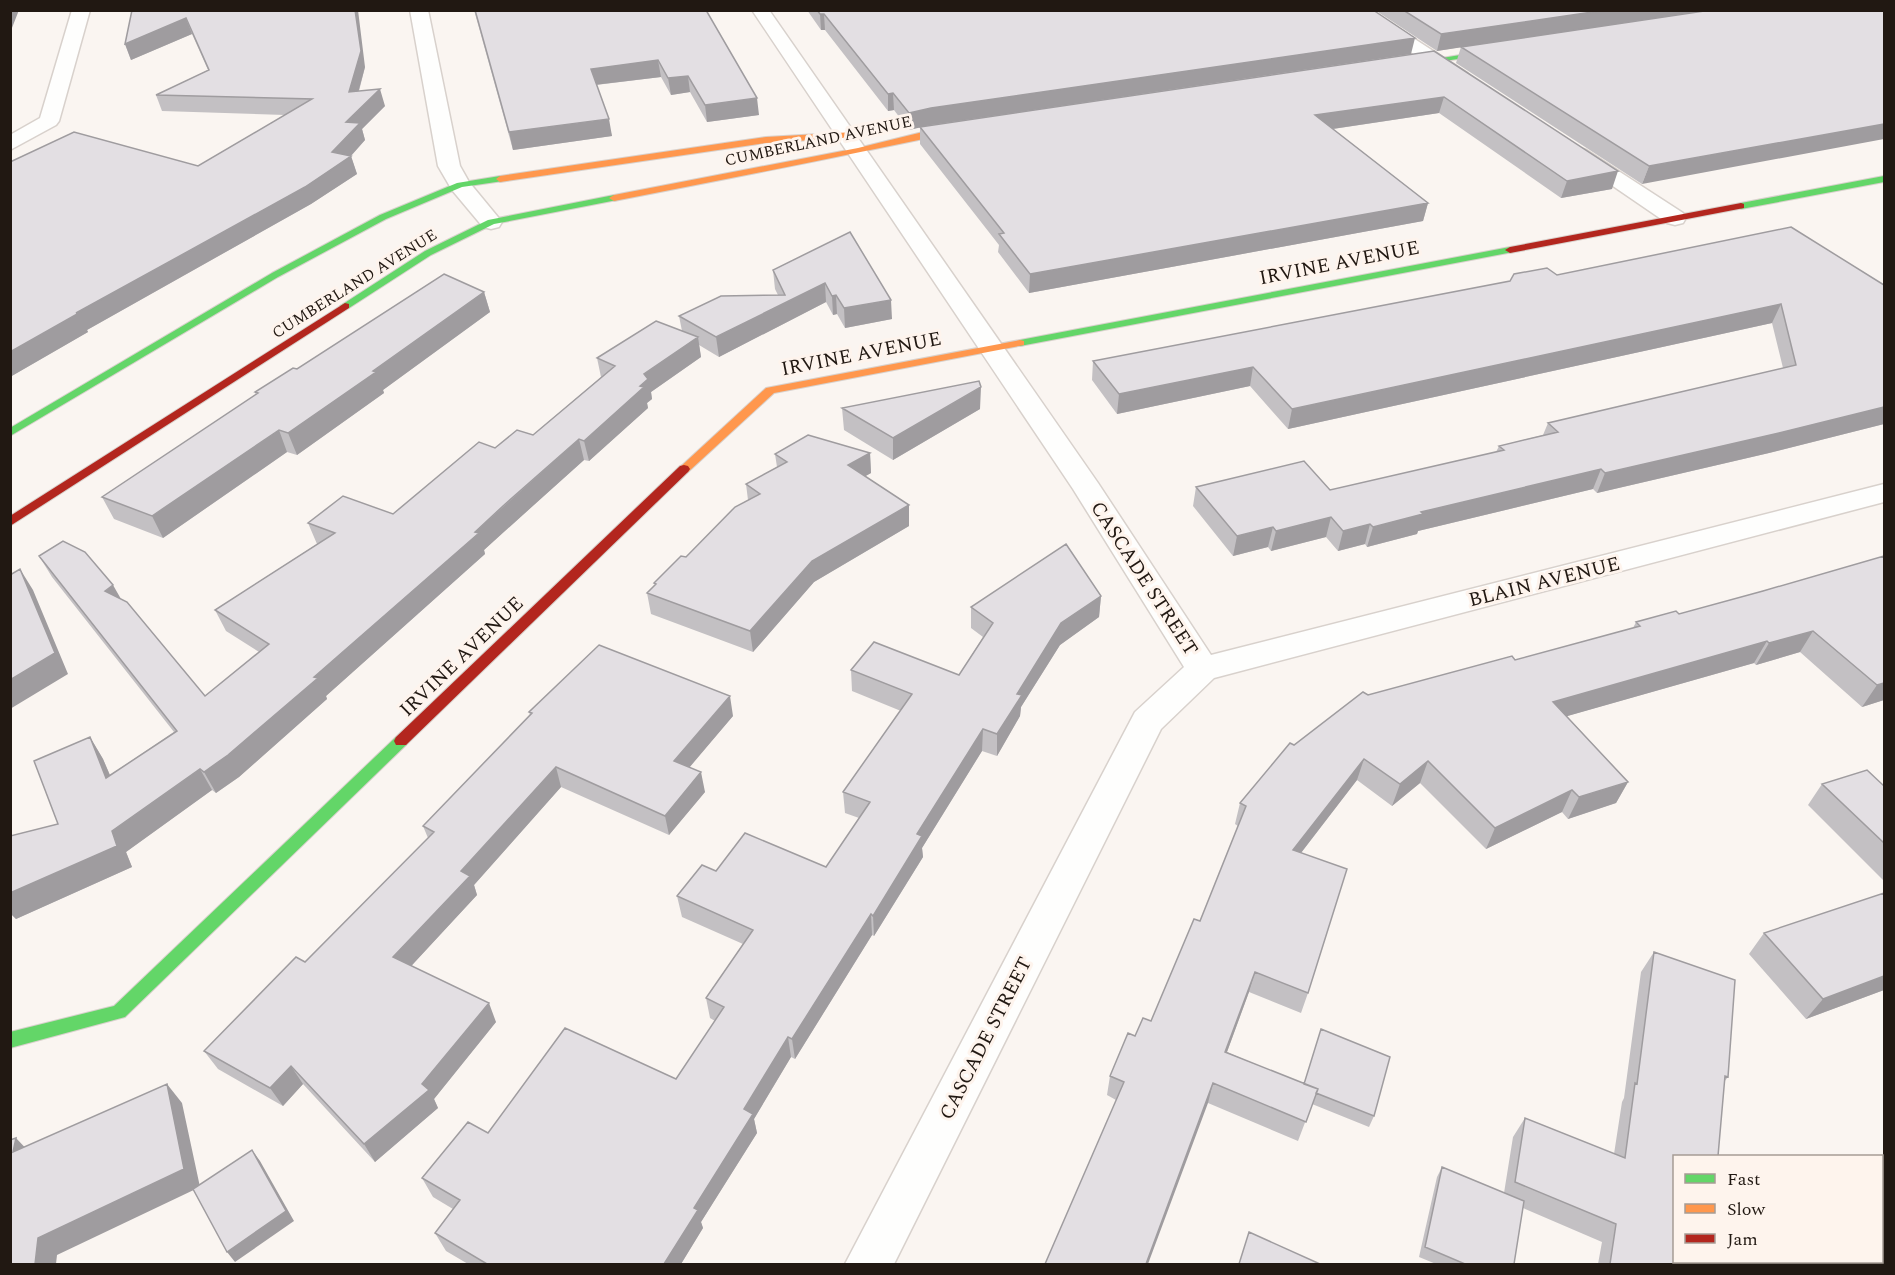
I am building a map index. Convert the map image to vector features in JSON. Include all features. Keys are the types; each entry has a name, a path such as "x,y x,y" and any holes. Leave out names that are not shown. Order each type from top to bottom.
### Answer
{"street":[{"path":"10,144 50,121 81,10"},
{"path":"419,10 449,166 460,185 491,222"},
{"name":"CASCADE STREET","path":"760,10 1088,489 1203,669 1146,721 869,1264"},
{"path":"1357,10 1478,89"},
{"path":"1384,68 1512,49"},
{"name":"CUMBERLAND AVENUE","path":"10,522 428,253 491,222 852,143 977,126"},
{"name":"CUMBERLAND AVENUE","path":"10,433 274,275 383,217 460,185 766,140 852,143 931,133"},
{"path":"1566,146 1675,218"},
{"name":"IRVINE AVENUE","path":"10,1040 119,1012 739,417 770,390 1884,179"},
{"name":"BLAIN AVENUE","path":"1203,669 1884,493"}],"building":[{"path":"132,10 355,10 361,51 349,92 380,89 346,122 360,123 332,152 351,156 305,187 76,313 79,313 10,352 10,162 74,132 198,166 312,99 156,95 209,70 186,18 125,44"},
{"path":"475,10 706,10 757,98 705,105 688,76 668,78 658,60 591,69 609,119 509,132"},
{"path":"817,10 1373,10 1415,38 909,113 893,93 888,94 824,14 820,14"},
{"path":"1403,10 1606,10 1441,34"},
{"path":"1711,10 1884,10 1884,124 1649,166 1461,47"},
{"path":"1434,51 1618,171 1567,181 1444,97 1315,115 1428,203 1030,274 999,234 1004,233 920,127"},
{"path":"1791,227 1884,285 1884,407 1605,473 1601,469 1421,512 1423,514 1373,527 1370,524 1343,531 1331,517 1276,531 1273,527 1237,536 1196,487 1304,461 1330,490 1504,450 1499,446 1558,432 1548,423 1796,365 1781,304 1292,409 1253,367 1119,394 1093,361 1510,281 1514,274 1547,268 1557,275"},
{"path":"850,232 891,300 844,308 836,295 832,296 825,283 716,337 679,316 721,296 785,295 773,270"},
{"path":"444,274 484,292 373,371 376,372 288,433 279,430 152,516 102,497 258,393 255,392 293,368 297,369"},
{"path":"656,321 698,337 644,374 648,379 640,386 644,387 584,441 579,439 503,506 475,532 479,533 314,677 318,678 228,755 204,772 200,769 112,831 117,846 10,893 10,836 58,824 34,761 90,737 106,778 177,731 39,556 63,541 85,552 113,585 105,591 127,602 205,696 269,644 215,610 335,533 308,523 343,496 393,514 479,442 495,448 517,430 533,435 615,366 597,358"},
{"path":"979,381 981,387 893,438 842,408"},
{"path":"808,435 870,453 848,465 909,505 812,561 750,631 647,593 681,556 686,557 735,507 760,494 746,484 787,462 775,454"},
{"path":"1066,544 1101,596 1061,623 1017,694 1022,695 997,734 983,729 917,834 922,836 873,916 871,914 792,1039 788,1037 744,1109 753,1114 694,1208 698,1210 664,1264 487,1264 435,1233 460,1200 422,1178 468,1122 488,1133 565,1028 676,1079 724,1007 706,998 753,930 677,896 702,865 716,871 745,833 826,867 870,802 843,792 912,694 851,670 874,642 959,675 993,623 971,607"},
{"path":"1884,556 1884,683 1877,685 1813,631 1769,643 1767,641 1553,702 1628,782 1579,797 1572,790 1495,828 1428,761 1400,784 1364,759 1293,850 1347,869 1308,993 1255,972 1225,1052 1318,1089 1306,1122 1213,1083 1146,1264 1045,1264 1124,1082 1110,1076 1128,1033 1135,1036 1143,1018 1151,1021 1194,919 1200,921 1246,806 1240,803 1290,743 1294,745 1363,692 1368,695 1512,656 1515,660 1640,626 1636,622 1676,611 1679,614"},
{"path":"20,569 55,653 10,680 10,575"},
{"path":"599,645 730,696 674,761 701,772 665,816 556,767 461,871 470,876 393,957 489,1003 422,1084 429,1090 364,1144 291,1066 270,1088 204,1051 296,957 305,962 434,832 423,826 532,713 529,712"},
{"path":"1867,770 1884,786 1884,843 1822,784"},
{"path":"1884,893 1884,976 1823,999 1764,933"},
{"path":"1654,952 1735,980 1728,1077 1725,1076 1718,1155 1673,1155 1673,1263 1709,1264 1610,1264 1616,1224 1515,1182 1525,1118 1625,1158 1635,1083 1637,1084"},
{"path":"1321,1029 1390,1057 1374,1116 1316,1093 1318,1089 1304,1084"},
{"path":"167,1084 184,1169 38,1238 35,1264 10,1264 10,1140 16,1138 13,1152"},
{"path":"252,1150 286,1211 227,1252 193,1189"},
{"path":"1442,1167 1524,1201 1514,1264 1465,1264 1425,1247"},
{"path":"1249,1232 1320,1264 1239,1264"}],"traffic: fast":[{"path":"1403,65 1503,50"},
{"path":"10,433 275,275 383,217 460,185 500,179"},
{"path":"1741,206 1884,179"},
{"path":"345,306 428,253 491,222 614,198"},
{"path":"1020,343 1510,250"},
{"path":"10,1040 119,1012 401,741"}],"traffic: slow":[{"path":"614,198 858,151 931,133 963,128"},
{"path":"500,179 766,140 854,135"},
{"path":"684,469 770,390 1020,343"}],"traffic: jam":[{"path":"1510,250 1741,206"},
{"path":"10,522 345,306"},
{"path":"401,741 684,469"}]}
